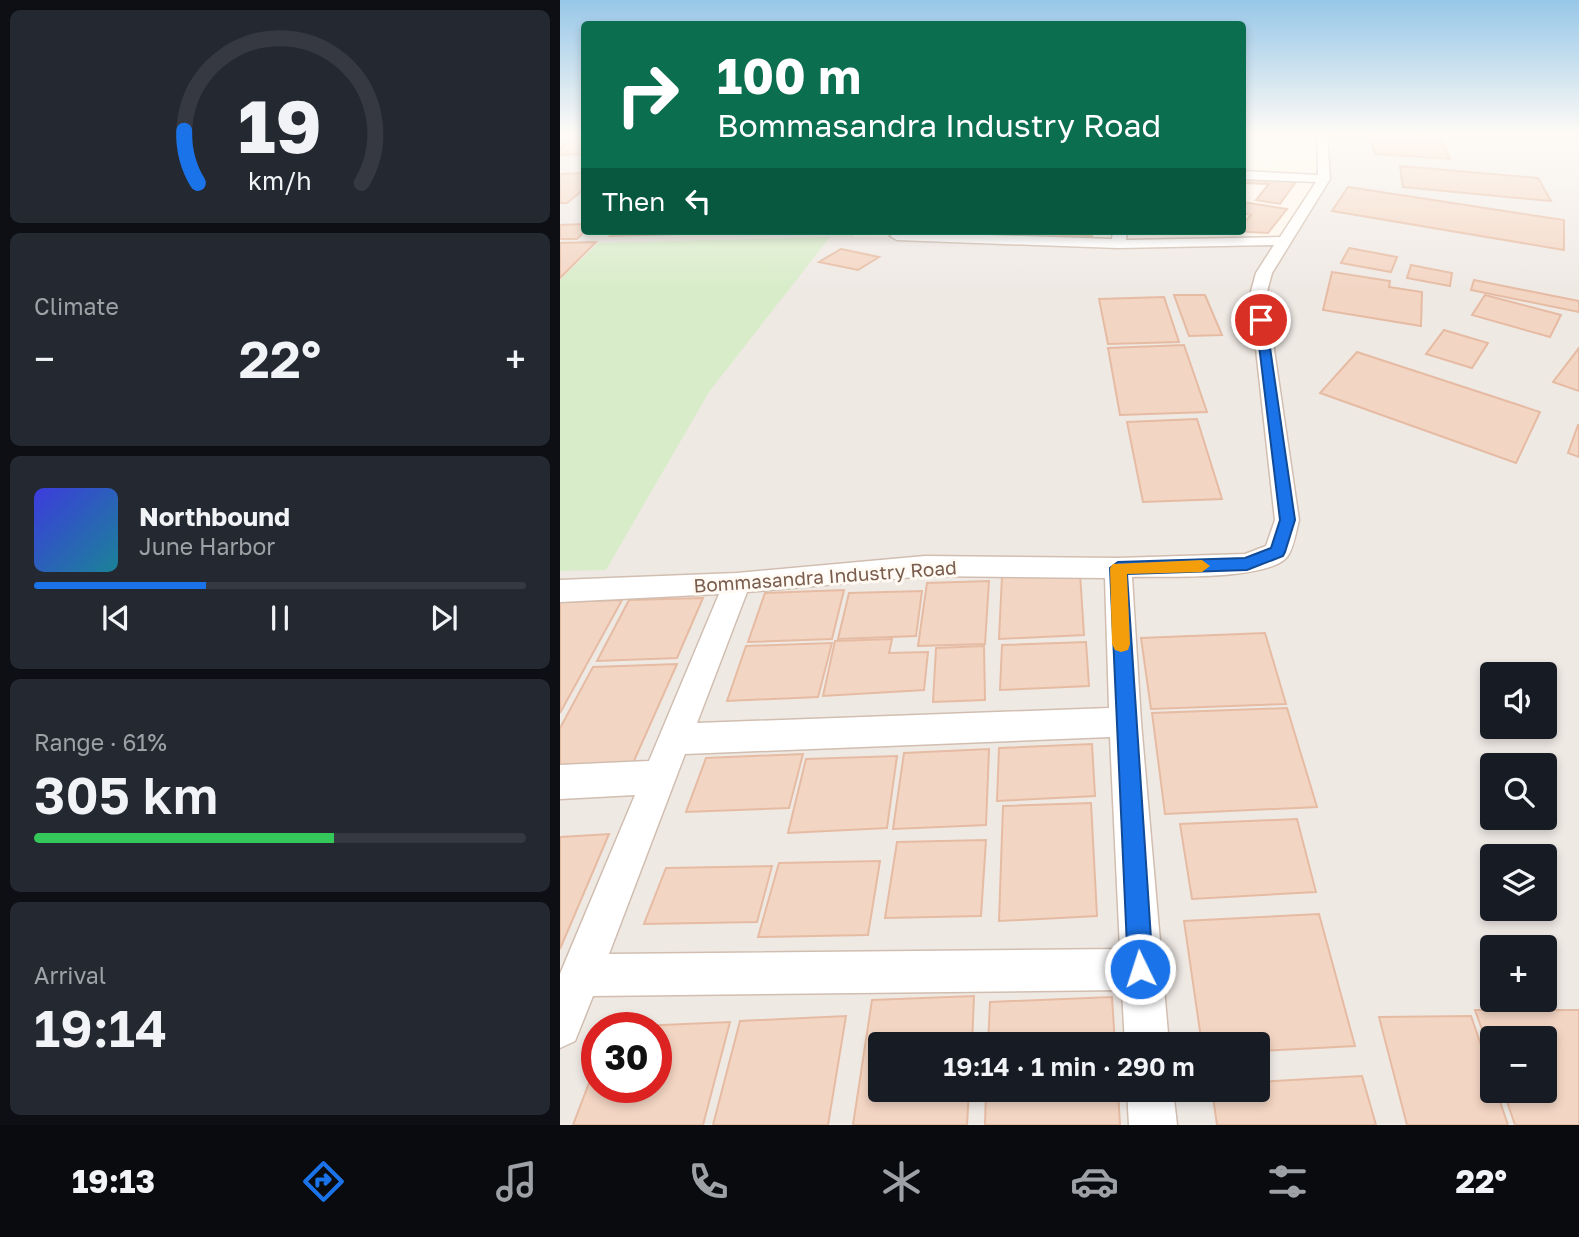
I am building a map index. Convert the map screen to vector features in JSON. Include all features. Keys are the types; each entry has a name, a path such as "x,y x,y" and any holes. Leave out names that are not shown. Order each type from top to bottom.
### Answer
{"street":[{"name":"Bommasandra Industry Road","path":"560,591 737,583 925,566 1118,568 1247,564 1277,552 1287,520 1258,295 1264,273 1320,186"},
{"path":"897,236 1216,237 1284,241"},
{"path":"1118,568 1125,722 1146,1032"},
{"path":"560,1026 737,583"},
{"path":"676,739 1125,722"},
{"path":"560,782 660,777"},
{"path":"581,975 1140,969"},
{"path":"1151,1102 1153,1125"}],"shaded area":[{"path":"560,186 581,186 581,235 854,235 853,237 1293,241 1326,186 1579,186 1579,1125 560,1125"}],"green space":[{"path":"830,237 709,392 606,570 560,571 560,280 598,243"}],"building":[{"path":"560,186 581,186 581,191 567,203 560,203"},
{"path":"1268,186 1293,186 1280,204 1256,200"},
{"path":"1542,186 1551,201 1403,187"},
{"path":"1348,187 1564,220 1564,250 1332,211"},
{"path":"1246,202 1287,209 1268,233 1246,231 1246,221 1251,215 1246,214"},
{"path":"581,224 581,235 577,239 560,239 560,225"},
{"path":"596,242 560,278 560,243"},
{"path":"1349,248 1397,257 1391,272 1341,263"},
{"path":"841,249 879,257 858,270 819,262"},
{"path":"1411,265 1452,273 1450,286 1407,278"},
{"path":"1332,272 1390,281 1389,287 1422,292 1421,326 1323,310"},
{"path":"1474,280 1579,301 1579,312 1471,290"},
{"path":"1174,295 1205,295 1222,335 1189,336"},
{"path":"1485,295 1561,315 1550,337 1472,315"},
{"path":"1164,297 1179,342 1108,344 1099,299"},
{"path":"1444,330 1488,343 1472,368 1426,354"},
{"path":"1184,345 1207,412 1120,415 1108,348"},
{"path":"1579,348 1579,391 1553,382"},
{"path":"1357,352 1540,412 1516,463 1320,393"},
{"path":"1197,419 1222,499 1143,502 1127,422"},
{"path":"1579,425 1579,457 1568,453"},
{"path":"1080,573 1084,635 999,639 1002,576"},
{"path":"989,581 985,644 918,646 927,583"},
{"path":"844,590 832,639 748,642 765,593"},
{"path":"922,591 916,636 838,639 849,593"},
{"path":"703,598 677,658 597,661 629,600"},
{"path":"622,600 560,713 560,602"},
{"path":"1265,633 1286,704 1151,709 1141,638"},
{"path":"892,639 889,653 928,652 924,690 823,696 835,641"},
{"path":"1086,642 1089,686 1000,690 1002,645"},
{"path":"832,643 818,697 727,701 746,646"},
{"path":"984,646 985,700 933,702 936,648"},
{"path":"677,664 633,763 560,767 560,728 593,667"},
{"path":"1287,708 1317,807 1165,814 1152,713"},
{"path":"1092,744 1095,796 997,801 999,748"},
{"path":"989,749 986,825 893,829 904,753"},
{"path":"803,754 789,808 686,812 706,758"},
{"path":"897,756 887,828 788,833 806,759"},
{"path":"1091,803 1097,916 999,921 1003,806"},
{"path":"1297,819 1316,892 1192,899 1180,824"},
{"path":"609,834 560,949 560,837"},
{"path":"986,840 981,916 885,918 897,842"},
{"path":"880,861 868,935 758,937 779,863"},
{"path":"772,866 757,922 644,924 666,868"},
{"path":"1319,914 1355,1046 1270,1050 1270,1032 1200,1032 1184,921"},
{"path":"974,996 973,1032 868,1032 868,1102 968,1102 967,1125 853,1125 872,1000"},
{"path":"1112,997 1114,1032 989,1032 990,1002"},
{"path":"1475,1010 1579,1010 1579,1125 1515,1125 1507,1103 1557,1103 1557,1026 1481,1026"},
{"path":"846,1016 828,1125 713,1125 740,1021"},
{"path":"1471,1016 1480,1042 1480,1103 1500,1103 1508,1125 1407,1125 1379,1017"},
{"path":"730,1022 703,1125 573,1125 581,1103 672,1103 672,1025"},
{"path":"1362,1076 1376,1125 1217,1125 1214,1102 1270,1102 1270,1081"},
{"path":"986,1102 1119,1102 1120,1125 985,1125"}],"slow traffic":[{"path":"1121,644 1118,568 1202,566"}],"route":[{"path":"1140,969 1118,568 1247,564 1277,552 1287,520 1261,320"}]}
